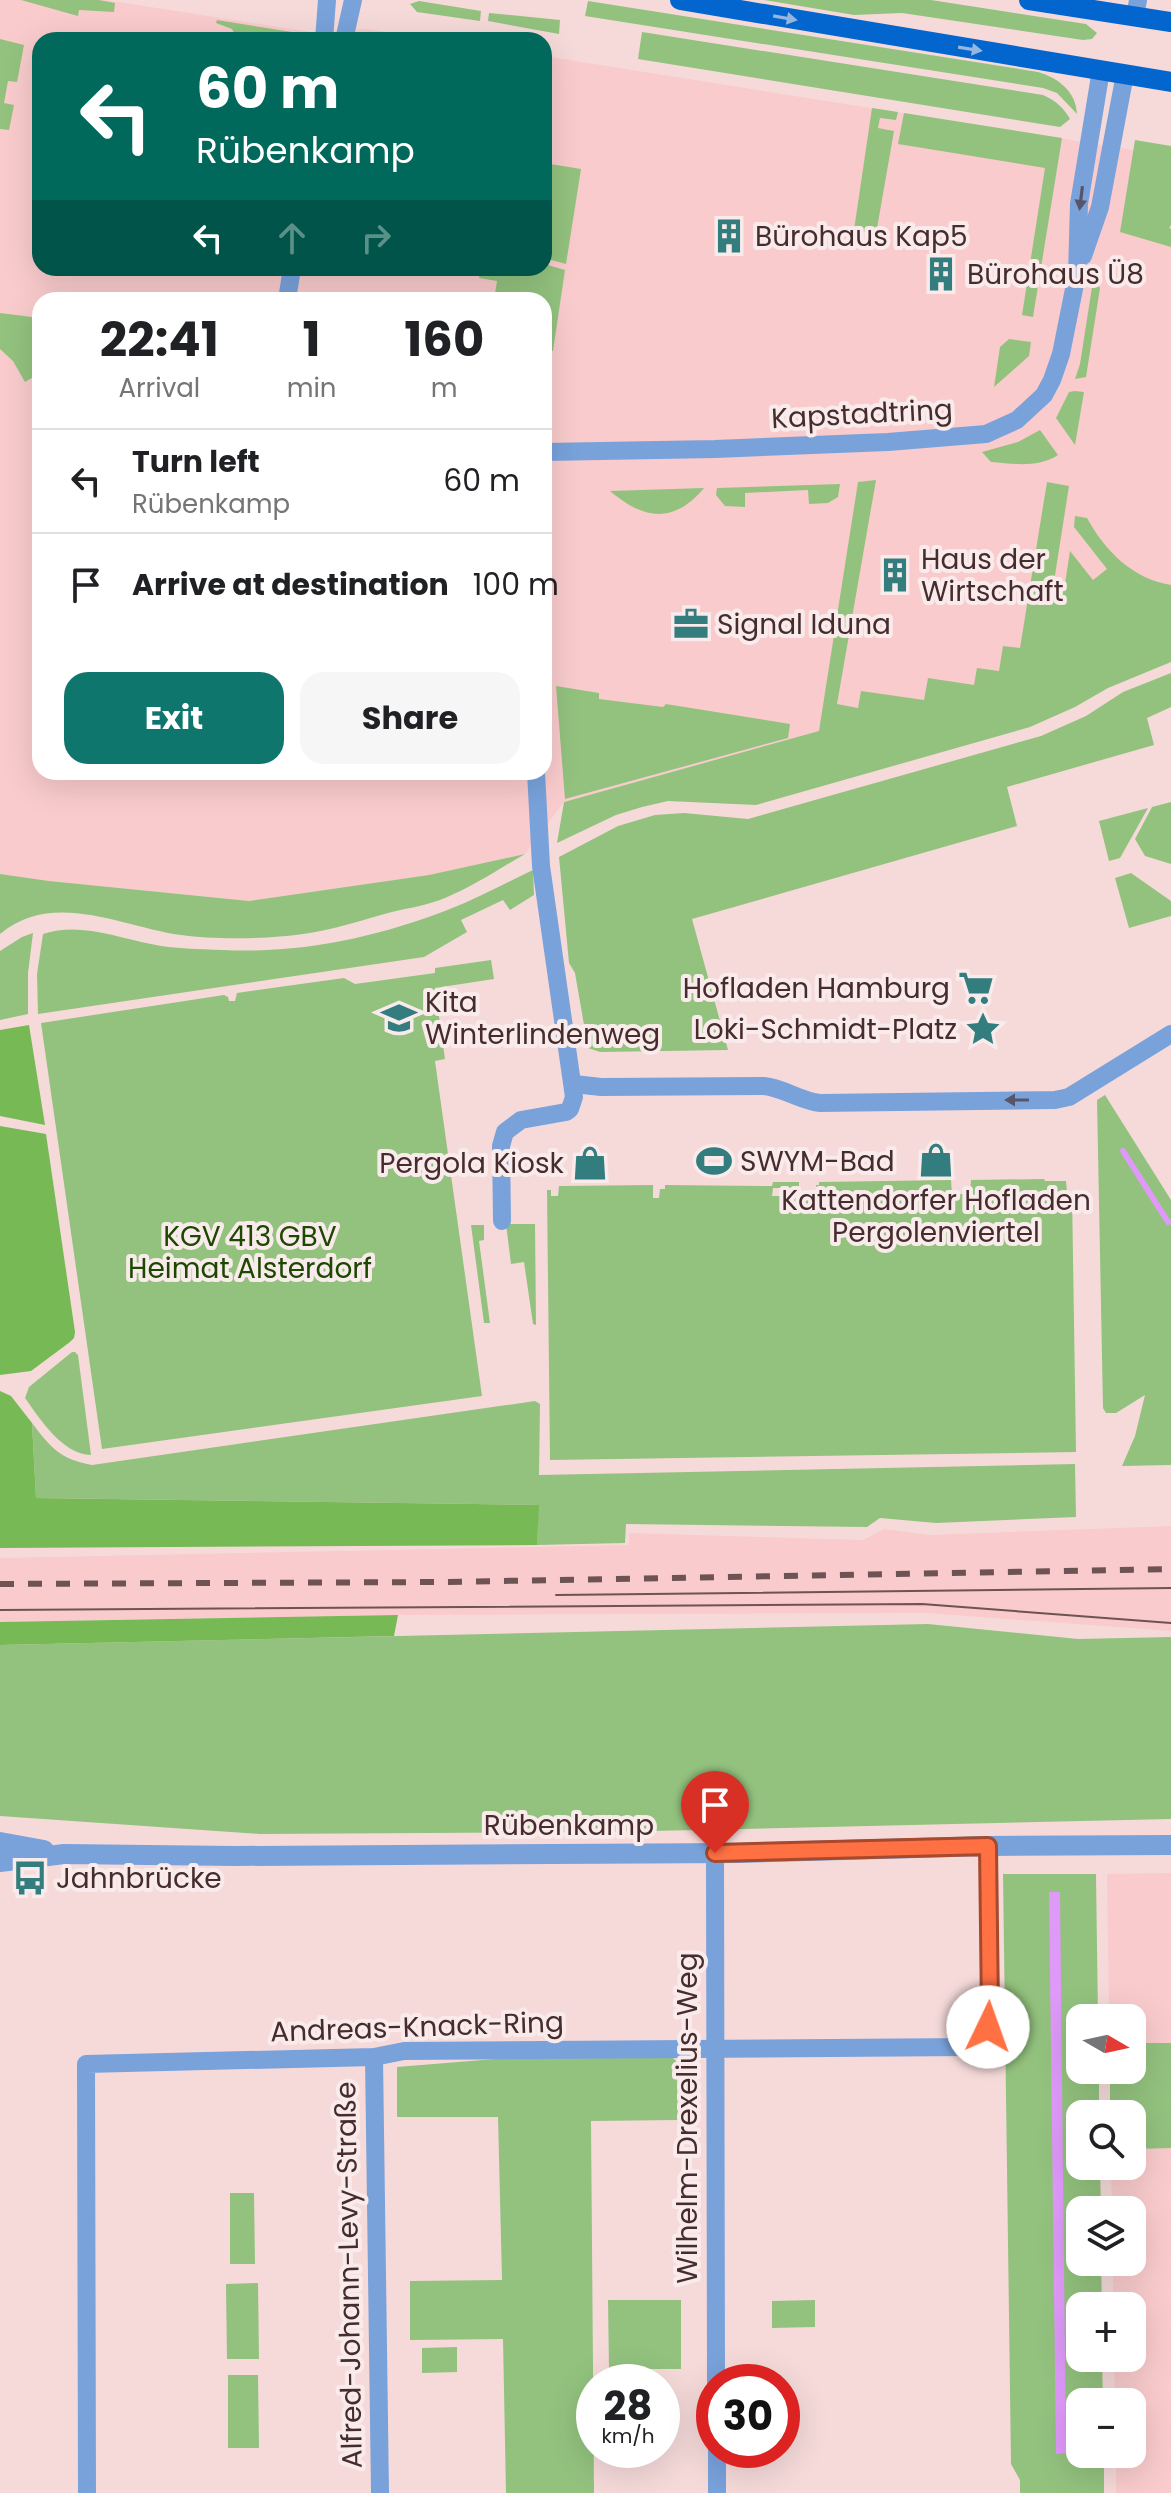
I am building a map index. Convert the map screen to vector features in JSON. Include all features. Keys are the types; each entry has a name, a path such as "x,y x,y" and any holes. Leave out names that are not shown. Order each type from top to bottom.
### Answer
{"main road":[{"path":"680,0 1171,82"},
{"path":"1029,0 1137,8 1171,22"}],"street":[{"path":"325,32 327,0"},
{"path":"346,32 353,0"},
{"name":"Kapstadtring","path":"1077,274 1079,204 1101,70"},
{"name":"Kapstadtring","path":"552,452 888,442 986,434 1017,420 1044,395 1061,354 1077,274 1100,207 1125,74"},
{"path":"502,1221 502,1138 510,1127 521,1120 561,1114 573,1103 574,1084 549,927 536,780"},
{"path":"574,1084 601,1087 764,1086 780,1089 810,1102 828,1103 1055,1100 1069,1097 1171,1034"},
{"name":"Rübenkamp","path":"0,1842 64,1854"},
{"name":"Rübenkamp","path":"0,1862 64,1854 715,1853 1171,1845"},
{"name":"Andreas-Knack-Ring","path":"87,2493 86,2064 374,2057 404,2051 971,2047 982,2040 990,2012 988,1846"},
{"name":"Wilhelm-Drexelius-Weg","path":"715,1853 716,2364"},
{"name":"Alfred-Johann-Levy-Straße","path":"374,2057 380,2493"},
{"path":"717,2468 717,2493"}],"shaded area":[{"path":"0,0 106,0 311,32 32,32 32,276 552,276 552,57 1171,156 1171,607 1030,672 564,802 525,854 429,875 249,901 0,874"},
{"path":"366,29 386,32 311,32"},
{"path":"1171,1526 1171,1631 926,1613 398,1615 0,1622 0,1558 629,1545 629,1533 863,1540 884,1529 929,1535"},
{"path":"1171,1873 1171,2493 1116,2493 1116,2468 1146,2468 1146,2388 1115,2388 1114,2372 1146,2372 1146,2292 1113,2292 1113,2276 1146,2276 1146,2196 1112,2196 1111,2180 1146,2180 1146,2100 1110,2100 1110,2084 1146,2084 1146,2004 1109,2004 1107,1874"},
{"path":"1049,1892 1060,1892 1066,2453 1056,2454"}],"green space":[{"path":"21,0 99,0 115,3 114,12 79,10 78,16"},
{"path":"764,0 931,0 1086,24 1097,33 1092,39 1083,40 902,13 854,15"},
{"path":"419,1 481,11 480,21 417,12 410,4"},
{"path":"588,1 1038,72 1065,87 1073,99 1077,114 1057,93 1043,88 585,16"},
{"path":"489,13 560,20 559,34 552,32 488,21"},
{"path":"217,20 292,32 234,32 216,23"},
{"path":"642,32 1043,95 1059,105 1070,119 1060,127 638,59"},
{"path":"0,39 24,45 17,82 8,81 4,103 14,105 9,130 0,129"},
{"path":"872,108 898,112 896,120 880,118 878,128 894,131 876,234 854,230"},
{"path":"904,113 1062,138 1033,317 1022,315 1045,168 898,144"},
{"path":"1135,140 1171,146 1171,247 1120,232"},
{"path":"552,164 581,169 566,264 552,260"},
{"path":"552,266 565,270 553,351 552,292 495,292 497,281 479,278 552,276"},
{"path":"1098,285 1086,377 1075,379 1092,287"},
{"path":"0,313 32,317 32,378 25,382 13,361 0,349"},
{"path":"1009,339 1031,342 1029,356 994,387 1000,347"},
{"path":"1069,392 1084,392 1075,445 1056,418"},
{"path":"1040,430 1058,455 1042,462 1026,464 991,462 982,452 1018,442"},
{"path":"876,480 837,704 858,708 861,691 924,700 928,678 974,685 977,668 999,671 1003,646 1020,648 1047,482 1069,486 1053,588 1064,590 1070,551 1093,580 1107,569 1074,527 1075,516 1087,518 1102,542 1132,570 1171,585 1171,662 1108,688 1030,727 756,805 668,801 642,807 616,815 557,843 564,802 819,731 858,482"},
{"path":"840,484 838,497 828,503 809,504 808,490 745,493 745,507 725,506 716,495 717,488"},
{"path":"704,488 681,508 658,514 635,508 610,491"},
{"path":"1171,673 1171,707 1147,718 1154,745 1007,787 1017,826 692,919 728,1050 600,1052 588,1048 575,973 569,963 559,857 618,826 655,815 684,813 748,819 1041,736 1086,716 1123,692"},
{"path":"556,686 599,693 599,699 663,707 666,704 790,724 788,738 565,799"},
{"path":"1171,802 1171,864 1145,856 1135,839 1152,807"},
{"path":"1148,808 1120,858 1109,861 1099,821"},
{"path":"525,854 439,900 303,934 195,937 65,912 42,914 21,921 0,934 0,874 249,901 429,875"},
{"path":"533,870 534,895 510,910 503,900 461,920 467,932 424,957 38,1014 37,974 43,934 84,930 160,946 196,949 252,951 310,946 339,942 423,919"},
{"path":"1131,873 1171,901 1171,916 1129,928 1115,878"},
{"path":"33,933 28,973 28,1014 0,1020 0,951"},
{"name":"KGV 413 GBV Heimat Alsterdorf","path":"491,960 494,979 435,988 445,1059 435,1061 482,1396 102,1449 41,1023 224,995 229,1001 235,1001 237,993 344,978 355,984 435,973 435,968"},
{"path":"29,1025 45,1125 0,1116 0,1030"},
{"path":"1105,1095 1171,1200 1171,1465 1122,1466 1135,1436 1145,1395 1116,1413 1106,1413 1103,1408 1097,1100"},
{"path":"0,1126 46,1134 75,1332 70,1342 31,1371 0,1375"},
{"path":"951,1180 952,1194 970,1194 971,1180 1066,1181 1067,1192 1072,1192 1076,1452 550,1460 547,1190 551,1190 551,1196 558,1196 559,1186 653,1185 653,1198 659,1198 660,1189 665,1189 665,1185 772,1186 773,1182 799,1182 799,1188 773,1188 772,1196 816,1196 819,1182"},
{"path":"506,1224 535,1224 536,1325 533,1324 524,1262 511,1264"},
{"path":"471,1225 484,1225 484,1240 479,1241 490,1323 484,1323"},
{"path":"72,1352 78,1355 91,1455 80,1453 61,1442 25,1398 29,1387"},
{"path":"0,1391 11,1396 32,1423 36,1498 539,1505 537,1545 0,1548"},
{"path":"535,1401 540,1404 539,1475 1075,1464 1076,1517 936,1523 880,1518 867,1527 626,1524 625,1543 537,1545 538,1505 36,1498 32,1423 57,1451 92,1465"},
{"path":"398,1615 394,1636 0,1645 0,1622"},
{"path":"928,1624 1078,1639 1171,1637 1171,1819 607,1832 260,1834 0,1816 0,1645"},
{"path":"1003,1874 1096,1874 1098,2004 1066,2004 1066,2084 1099,2084 1099,2100 1066,2100 1066,2180 1100,2180 1101,2196 1066,2196 1066,2276 1101,2276 1102,2292 1066,2292 1066,2372 1102,2372 1103,2388 1066,2388 1066,2468 1104,2468 1104,2493 1020,2493 1020,2480 1011,2464"},
{"path":"1146,2043 1171,2043 1171,2148 1146,2149 1146,2100 1110,2100 1110,2084 1146,2084"},
{"path":"520,2057 673,2058 692,2078 677,2078 678,2120 591,2121 593,2364 576,2364 576,2468 594,2468 594,2493 506,2493 503,2339 410,2340 410,2281 502,2280 498,2117 397,2117 397,2067"},
{"path":"230,2193 254,2193 255,2264 230,2264"},
{"path":"258,2283 259,2359 227,2359 226,2284"},
{"path":"608,2300 681,2300 681,2369 680,2364 609,2364"},
{"path":"815,2300 815,2327 772,2328 772,2301"},
{"path":"457,2347 457,2372 422,2373 422,2348"},
{"path":"228,2375 258,2375 259,2448 228,2448"}],"waterway":[{"path":"1123,1151 1168,1222"}],"tram line":[{"path":"556,1595 1171,1588"},
{"path":"0,1610 922,1604 1171,1623"}],"railway":[{"path":"0,1584 442,1582 1171,1569"}],"place":[{"name":"Bürohaus Kap5","path":"729,236"},
{"name":"Bürohaus Ü8","path":"941,274"},
{"name":"Haus der Wirtschaft","path":"895,575"},
{"name":"Signal Iduna","path":"691,624"},
{"name":"Hofladen Hamburg","path":"976,988"},
{"name":"Kita Winterlindenweg","path":"399,1018"},
{"name":"Loki-Schmidt-Platz","path":"983,1029"},
{"name":"Kattendorfer Hofladen Pergolenviertel","path":"936,1160"},
{"name":"SWYM-Bad","path":"714,1161"},
{"name":"Pergola Kiosk","path":"590,1163"},
{"name":"Jahnbrücke","path":"30,1878"}],"route":[{"path":"715,1853 988,1846 988,2027"}]}
